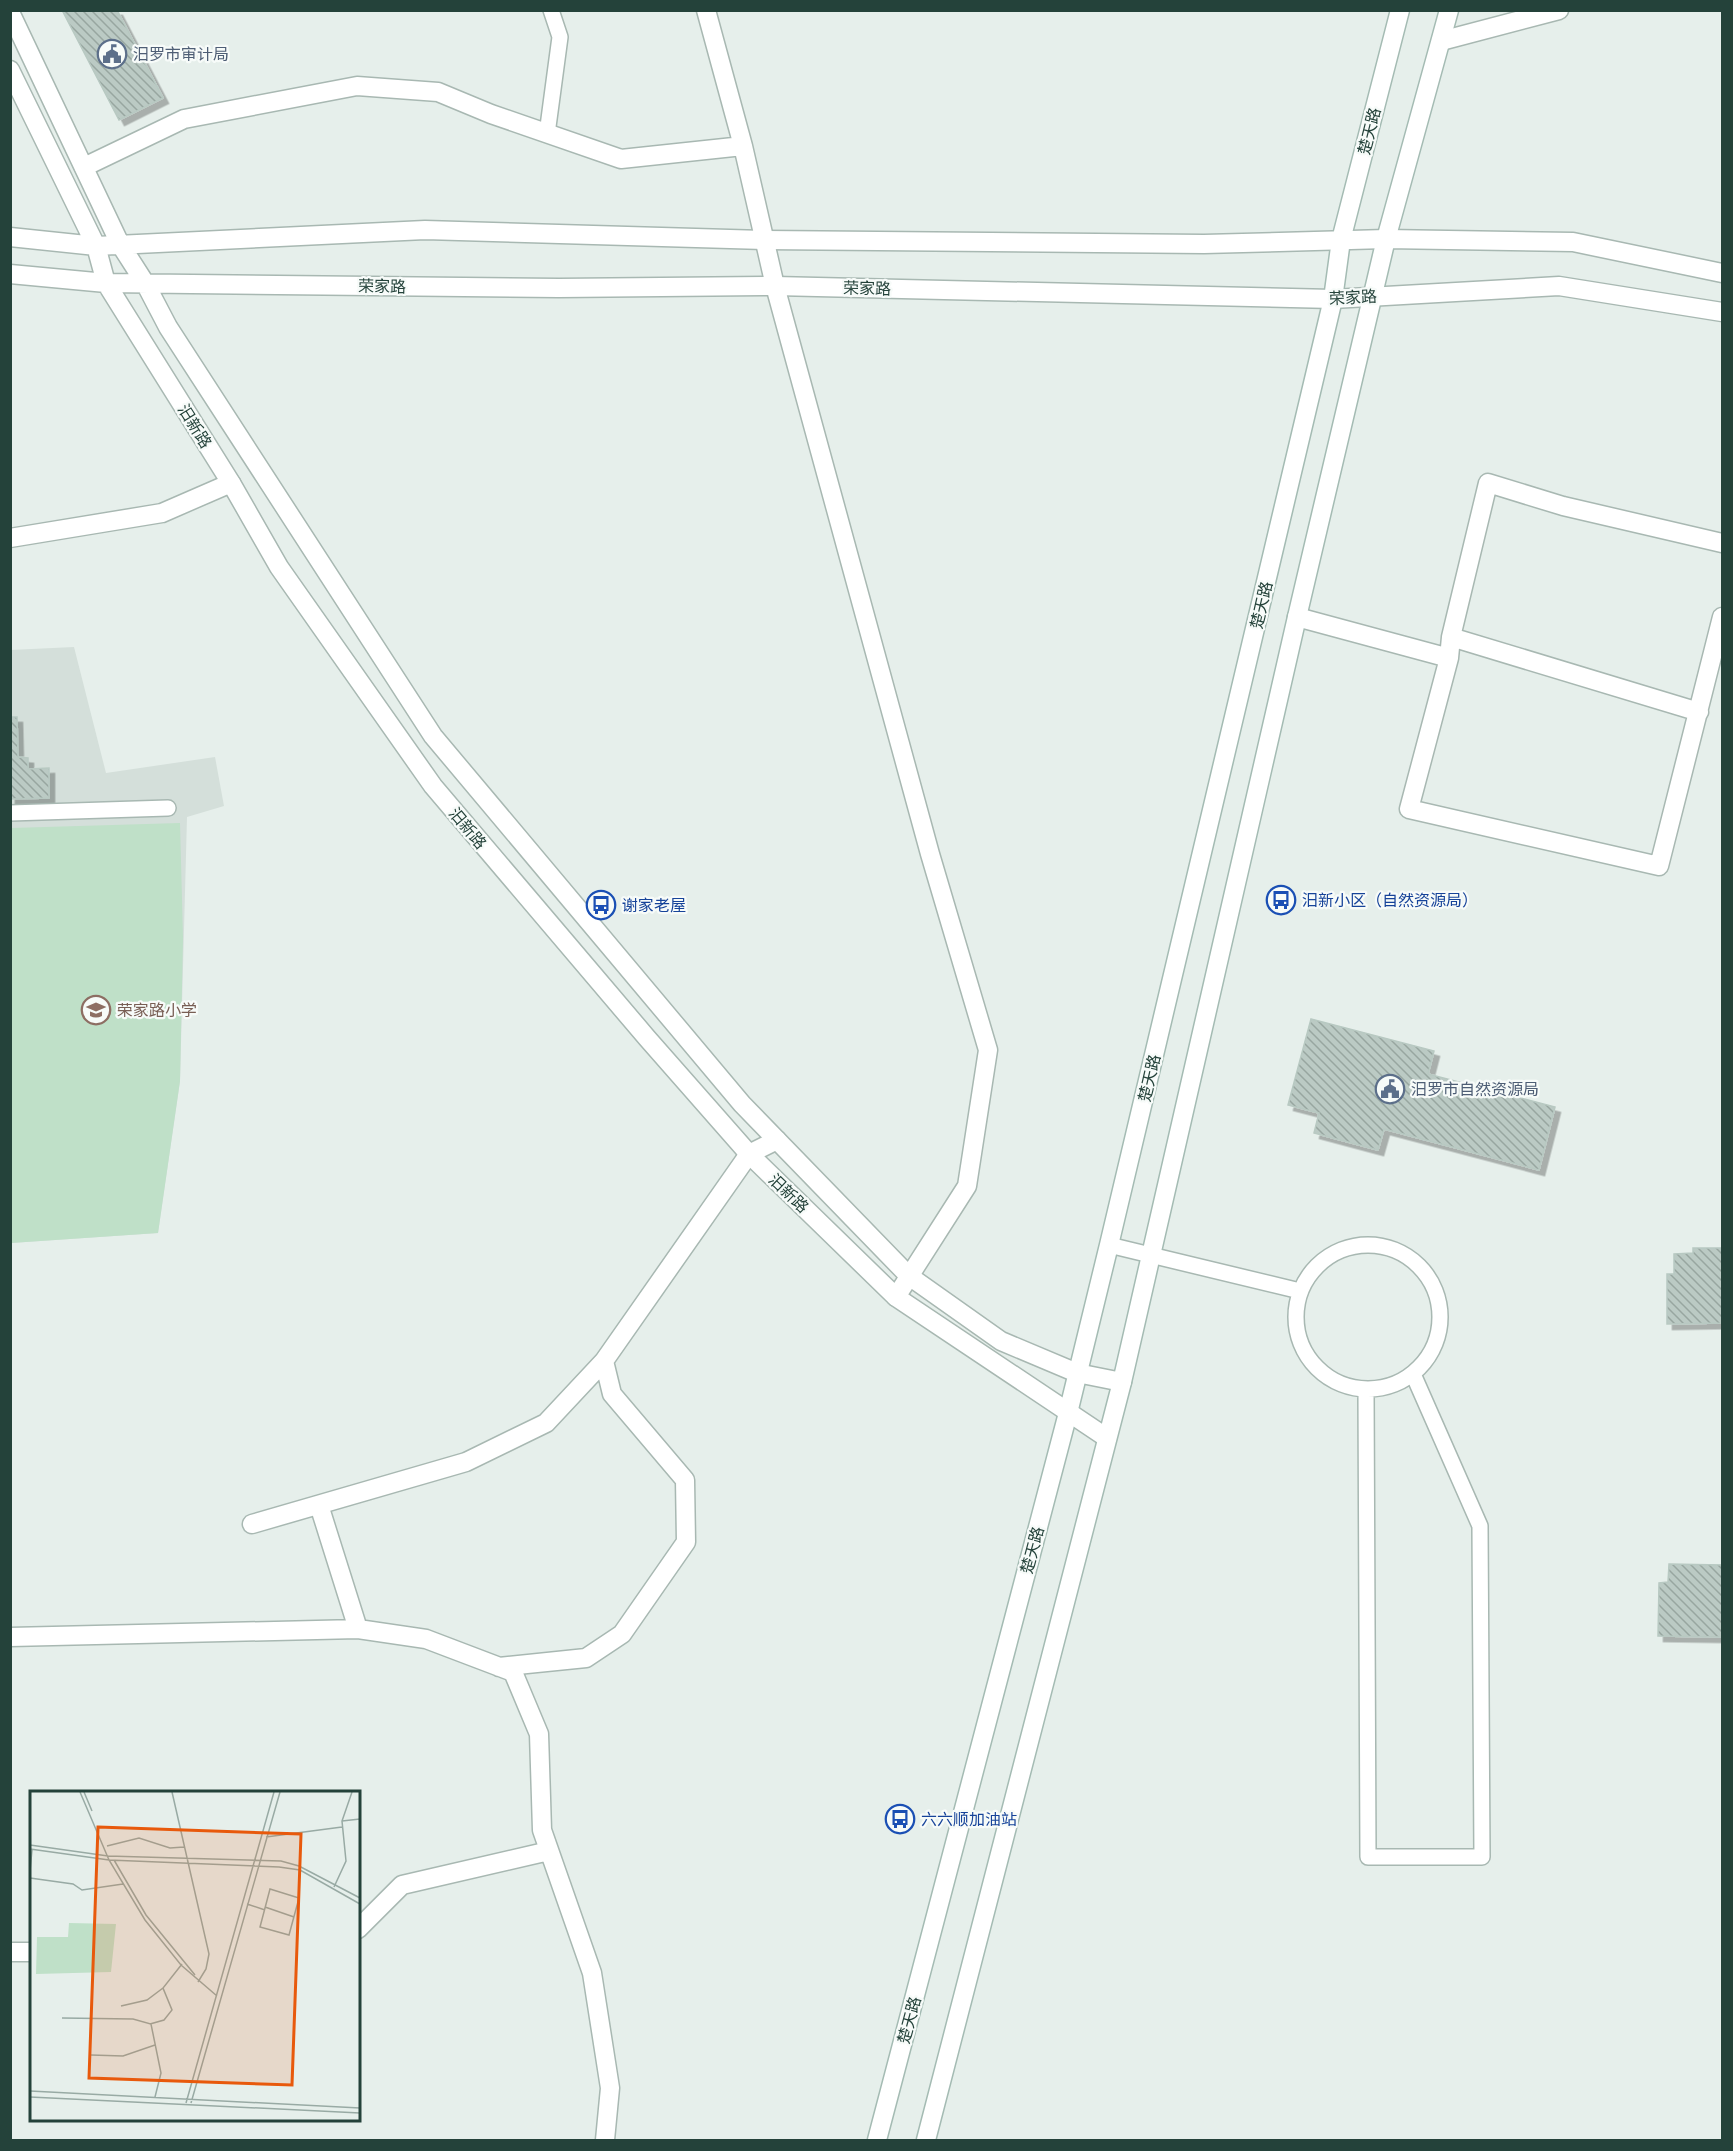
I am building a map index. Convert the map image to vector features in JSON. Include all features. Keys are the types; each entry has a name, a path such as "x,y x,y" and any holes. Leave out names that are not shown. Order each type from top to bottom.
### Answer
{"street":[{"path":"706,10 743,146 775,286 930,854 988,1050 967,1186 896,1297"},
{"name":"楚天路","path":"877,2140 1068,1413 1333,299 1341,240 1400,10"},
{"path":"926,2140 1122,1382 1386,239 1449,10"},
{"path":"1440,41 1559,10"},
{"path":"10,12 120,244 145,283 168,327 433,736 735,1095 909,1276 1001,1341 1077,1373 1122,1382"},
{"name":"汨新路","path":"10,70 96,246 106,283 231,483 279,567 433,786 647,1038 749,1154 896,1297 1107,1437"},
{"path":"84,167 184,119 357,86 438,92 491,114 621,159 743,146"},
{"path":"10,237 96,246 425,230 765,240 1204,244 1386,239 1573,242 1722,273"},
{"name":"荣家路","path":"10,274 106,283 559,288 775,286 1333,299 1559,286 1722,312"},
{"path":"10,538 162,513 231,483"},
{"path":"1722,543 1563,506 1488,483 1451,637 1449,658 1409,809 1659,866 1722,617"},
{"path":"1297,617 1449,658"},
{"path":"1451,637 1698,712"},
{"path":"252,1524 466,1462 546,1423 604,1361 749,1154 777,1140"},
{"path":"500,1667 586,1658 622,1635 686,1542 685,1480 612,1394 604,1361"},
{"path":"319,1505 358,1629"},
{"path":"10,1637 358,1629 426,1639 513,1672 539,1734 542,1830 592,1973 610,2088 605,2140"},
{"path":"360,1927 402,1885 549,1851"},
{"path":"10,1952 30,1952"}],"lane":[{"path":"547,134 560,38 551,10"},
{"path":"10,813 168,808"},
{"path":"1372,1244 1397,1250 1418,1263 1434,1284 1441,1307 1440,1333 1430,1356 1413,1374 1391,1386 1366,1390 1343,1386 1323,1374 1308,1357 1298,1336 1296,1313 1300,1291 1312,1271 1329,1255 1349,1246 1372,1244"},
{"path":"1109,1245 1300,1291"},
{"path":"1366,1390 1368,1857 1482,1857 1480,1526 1413,1374"}],"shaded area":[{"name":"荣家路小学","path":"74,647 106,773 215,757 224,806 187,817 180,1081 158,1233 11,1243 10,650"}],"green space":[{"name":"荣家路小学","path":"180,823 183,938 180,1081 158,1233 11,1243 11,828"}],"building":[{"name":"汨罗市审计局","path":"62,10 117,10 163,98 119,120"},
{"path":"10,717 17,717 18,757 28,758 28,769 49,768 49,798 10,799"},
{"name":"汨罗市自然资源局","path":"1311,1019 1434,1051 1428,1074 1555,1107 1539,1170 1384,1129 1378,1150 1314,1133 1319,1113 1288,1105"},
{"path":"1693,1248 1722,1248 1722,1323 1667,1324 1667,1274 1674,1274 1674,1254 1693,1253"},
{"path":"1669,1564 1722,1565 1722,1637 1658,1636 1659,1583 1668,1582"}],"place":[{"name":"汨罗市审计局","path":"112,54"},
{"name":"汨新小区（自然资源局）","path":"1281,900"},
{"name":"谢家老屋","path":"601,905"},
{"name":"荣家路小学","path":"96,1010"},
{"name":"汨罗市自然资源局","path":"1390,1089"},
{"name":"六六顺加油站","path":"900,1819"}]}
